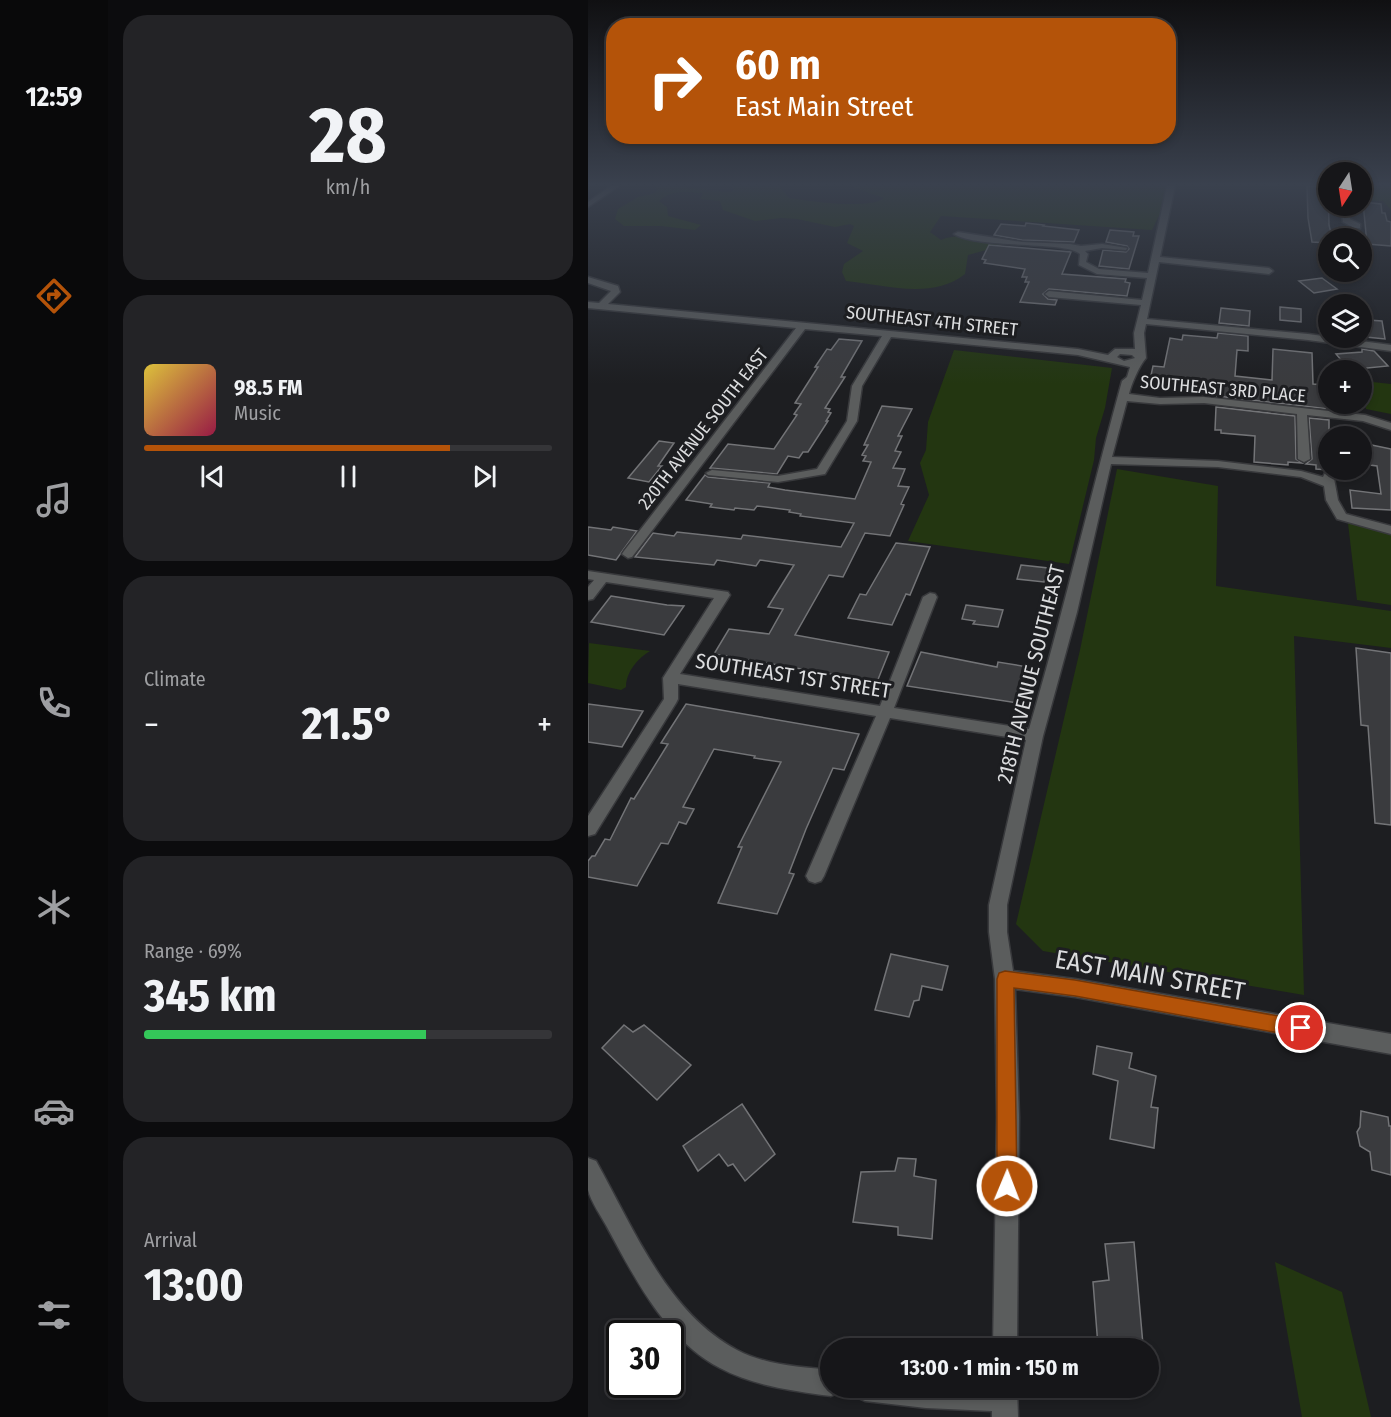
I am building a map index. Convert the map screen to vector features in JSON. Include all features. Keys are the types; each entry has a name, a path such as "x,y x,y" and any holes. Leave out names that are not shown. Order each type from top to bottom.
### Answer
{"street":[{"path":"1083,252 1082,263 1089,269 1152,276"},
{"path":"1139,359 1139,333 1157,252"},
{"path":"1155,259 1269,271"},
{"path":"588,280 615,288 616,292 604,304"},
{"path":"1050,294 1146,303"},
{"name":"SOUTHEAST 4TH STREET","path":"588,300 604,304 769,324 784,322 1139,359"},
{"name":"SOUTHEAST 4TH STREET","path":"588,305 604,304"},
{"path":"1142,321 1308,337 1391,348"},
{"name":"220TH AVENUE SOUTH EAST","path":"628,554 804,324"},
{"path":"712,473 778,479 821,472 852,421 856,386 889,333"},
{"path":"1127,381 1118,356 1139,333"},
{"name":"218TH AVENUE SOUTHEAST","path":"1005,1338 1008,1117 1005,979 998,932 998,905 1035,736 1070,612 1106,460 1127,381 1131,380 1139,359"},
{"name":"SOUTHEAST 3RD PLACE","path":"1124,397 1160,401 1204,400 1365,418 1391,427"},
{"path":"1302,411 1304,459"},
{"path":"1106,460 1218,464 1301,474 1330,480 1334,508 1341,516 1391,530"},
{"path":"588,596 595,576"},
{"name":"SOUTHEAST 1ST STREET","path":"595,576 723,595 670,678 1035,736"},
{"path":"815,876 885,712 930,597"},
{"path":"589,829 671,700 670,678"},
{"name":"EAST MAIN STREET","path":"1005,979 1075,988 1391,1044"},
{"path":"588,1169 661,1296 692,1334 727,1358 759,1371 820,1381"},
{"path":"966,1398 1005,1401"}],"green space":[{"path":"861,252 979,252 968,255 965,274 938,287 923,289 846,281 842,272 844,264"},
{"path":"954,350 1112,368 1105,408 1096,438 1094,460 1069,564 908,541 929,495 920,463 926,450 928,422"},
{"path":"1372,382 1391,384 1391,414 1372,410"},
{"path":"1117,469 1218,486 1216,586 1391,611 1391,648 1294,636 1304,995 1043,951 1016,924 1080,650"},
{"path":"1348,523 1391,533 1391,605 1357,600"},
{"path":"589,643 650,651 634,666 628,676 626,687 621,690 588,683"},
{"path":"1275,1262 1342,1292 1371,1417 1302,1417"}],"building":[{"path":"985,252 1071,252 1062,274 1126,279 1125,282 1130,283 1127,296 1049,289 1043,294 1048,299 1057,300 1055,305 1020,302 1029,282 1025,282 1027,277 1022,277 1025,269 984,263 986,260 982,259"},
{"path":"1102,252 1134,252 1129,269 1099,266"},
{"path":"1318,279 1318,282 1327,282 1337,289 1314,293 1299,281"},
{"path":"1280,307 1301,309 1301,322 1280,320"},
{"path":"1221,308 1250,311 1249,326 1219,323"},
{"path":"1372,320 1382,321 1385,339 1372,338"},
{"path":"1218,333 1248,336 1248,351 1237,350 1235,376 1272,380 1273,349 1312,353 1313,384 1318,384 1318,408 1217,396 1217,388 1150,380 1153,366 1164,367 1170,338 1182,340 1183,335 1217,338"},
{"path":"839,339 862,341 841,377 845,377 825,408 830,409 828,412 831,413 826,421 828,421 808,452 803,452 799,458 788,456 777,474 710,468 728,444 774,449 797,415 794,414 801,404 795,403 818,367 815,367 827,349 831,350"},
{"path":"1362,349 1374,351 1388,366 1372,368 1372,360 1341,360 1336,354 1362,352"},
{"path":"882,406 912,409 898,436 902,436 895,451 901,452 893,468 905,469 898,486 909,487 901,504 904,505 890,536 865,533 843,577 829,575 795,635 889,652 877,682 714,654 729,629 769,634 783,609 768,607 794,565 760,560 756,566 717,560 714,565 635,557 653,533 674,536 677,532 741,539 743,535 841,547 854,523 800,516 801,514 789,512 790,510 757,506 754,510 735,508 734,510 710,507 712,504 686,500 705,475 770,483 768,487 855,499 871,462 863,461 866,456 862,455 868,445 864,445"},
{"path":"1216,407 1295,416 1296,459 1302,463 1288,462 1288,465 1254,462 1255,436 1221,433 1221,430 1215,430"},
{"path":"1309,418 1329,420 1329,426 1318,426 1318,469 1316,465 1306,464 1312,459"},
{"path":"659,441 674,443 658,466 662,466 649,482 628,478"},
{"path":"1372,445 1391,449 1391,510 1352,508 1350,490 1381,494 1377,466 1372,465"},
{"path":"588,527 611,530 613,527 637,531 616,560 588,555"},
{"path":"896,543 930,547 910,595 906,594 892,625 848,618 860,594 866,595"},
{"path":"1021,565 1048,568 1044,582 1017,579"},
{"path":"611,596 684,606 664,635 591,622"},
{"path":"966,605 1003,610 998,627 973,624 975,621 962,619"},
{"path":"1356,648 1391,653 1391,825 1375,823 1368,726 1361,725"},
{"path":"921,652 997,667 998,662 1028,667 1018,703 907,686"},
{"path":"588,704 643,711 622,747 588,742"},
{"path":"686,704 859,734 844,770 833,768 789,873 794,874 777,914 718,903 742,847 738,847 781,762 754,758 755,756 714,749 683,807 694,809 686,824 679,822 668,844 661,843 637,886 588,877 588,861 595,856 605,839 610,840 631,798 634,799 668,744 661,743"},
{"path":"891,954 948,966 942,990 922,986 919,1000 914,1001 909,1017 875,1010"},
{"path":"624,1025 633,1032 644,1025 691,1065 657,1100 602,1048"},
{"path":"1097,1046 1132,1053 1129,1068 1156,1076 1151,1107 1158,1108 1154,1148 1110,1139 1118,1081 1093,1074"},
{"path":"742,1104 775,1154 745,1181 733,1164 728,1166 719,1154 698,1171 683,1146"},
{"path":"1361,1111 1388,1117 1389,1126 1391,1126 1391,1175 1372,1170 1370,1152 1360,1146 1357,1132 1360,1127"},
{"path":"898,1158 916,1159 914,1176 936,1180 932,1239 898,1235 898,1227 853,1222 861,1172 895,1171"},
{"path":"1134,1242 1142,1338 1097,1338 1093,1282 1109,1280 1105,1244"}],"route":[{"path":"1007,1186 1005,979 1075,988 1301,1028"}]}
